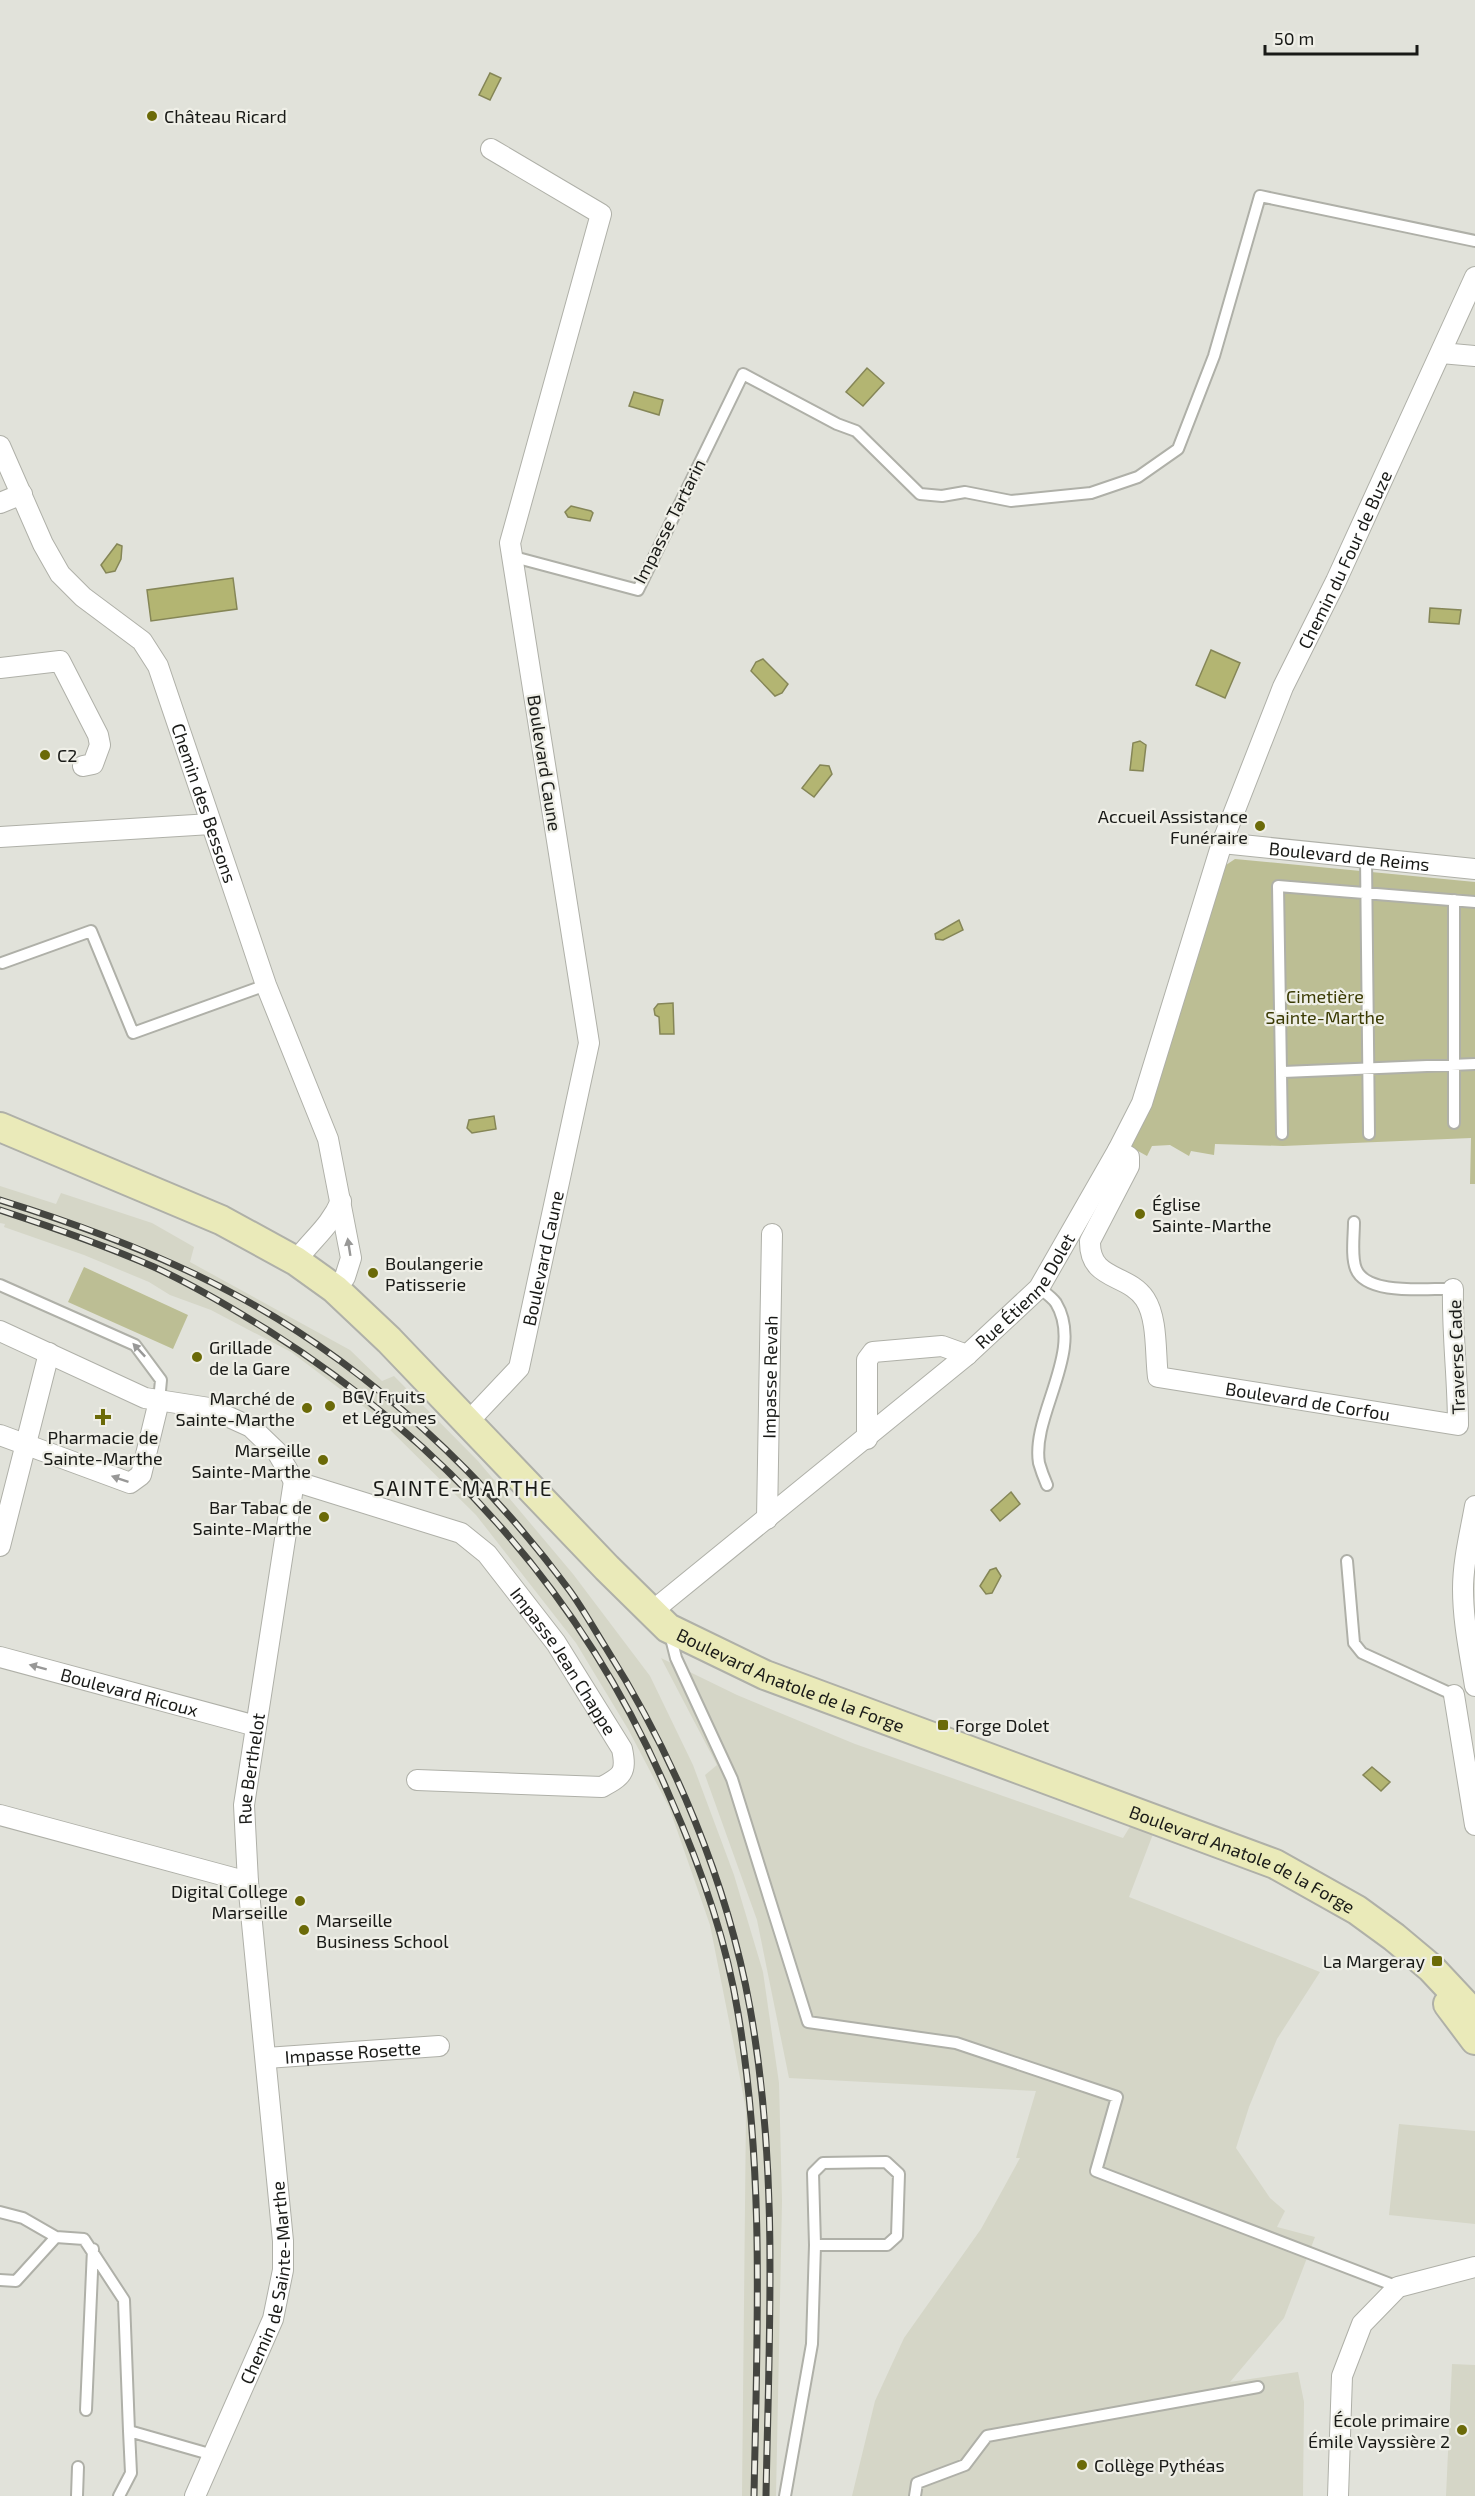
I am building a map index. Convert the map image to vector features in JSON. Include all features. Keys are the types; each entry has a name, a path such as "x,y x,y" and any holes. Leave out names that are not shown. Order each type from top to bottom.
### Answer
{"main road":[{"name":"Boulevard Anatole de la Forge","path":"0,1127 212,1215 296,1261 335,1289 389,1340 659,1620 711,1651 765,1675 1275,1864 1357,1910 1394,1937 1431,1968 1475,2015"},
{"name":"Boulevard Anatole de la Forge","path":"1394,1937 1475,2040"}],"street":[{"name":"Boulevard Caune","path":"467,1423 519,1368 589,1043 510,543 601,213 491,149"},
{"name":"Chemin du Four de Buze","path":"1222,843 1282,687 1336,581 1475,277"},
{"path":"1441,352 1475,356"},
{"name":"Chemin des Bessons","path":"0,446 43,544 60,574 83,597 142,641 158,666 266,985 328,1139 351,1258 345,1277 335,1289"},
{"path":"0,503 22,494"},
{"path":"0,668 60,661 98,735 98,754 93,764 83,766"},
{"path":"0,837 211,825"},
{"name":"Boulevard de Reims","path":"1222,843 1475,869"},
{"name":"Rue Étienne Dolet","path":"659,1620 767,1519 967,1356 1039,1288 1118,1150 1142,1103 1222,843"},
{"name":"Boulevard de Corfou","path":"1118,1150 1129,1157 1129,1166 1090,1241 1090,1255 1096,1266 1144,1297 1151,1312 1158,1377 1458,1425"},
{"path":"296,1261 306,1246 332,1221 341,1201"},
{"name":"Impasse Revah","path":"767,1519 772,1234"},
{"name":"Traverse Cade","path":"1453,1289 1452,1328 1458,1377 1458,1425"},
{"path":"0,1331 138,1395 159,1401 209,1408 251,1427 277,1452 294,1481"},
{"path":"867,1439 867,1360 873,1352 942,1346 967,1356"},
{"path":"0,1546 49,1353"},
{"path":"0,1436 130,1483 141,1475 159,1401"},
{"name":"Rue Berthelot","path":"266,2058 248,1882 244,1804 294,1481"},
{"name":"Impasse Jean Chappe","path":"294,1481 461,1533 488,1554 556,1643 622,1749 625,1765 619,1777 602,1787 417,1780"},
{"path":"1475,1506 1465,1561 1463,1588 1464,1619 1475,1686"},
{"name":"Boulevard Ricoux","path":"0,1657 256,1726"},
{"path":"1454,1695 1475,1826"},
{"path":"0,1815 248,1882"},
{"name":"Impasse Rosette","path":"266,2058 439,2046"},
{"name":"Chemin de Sainte-Marthe","path":"195,2496 273,2319 283,2270 283,2241 266,2058"},
{"path":"1338,2496 1342,2376 1362,2324 1398,2287 1475,2267"}],"lane":[{"name":"Impasse Tartarin","path":"514,557 638,590 743,374 837,424 856,431 920,494 942,496 965,492 1011,501 1091,492 1138,477 1178,449 1214,356 1260,196 1475,242"},
{"path":"1366,858 1369,1134"},
{"path":"1282,1134 1283,1072 1278,886 1475,902"},
{"path":"1454,900 1454,1123"},
{"path":"2,963 90,931 133,1033 266,985"},
{"path":"1283,1072 1475,1064"},
{"path":"1354,1222 1355,1268 1376,1287 1453,1289"},
{"path":"0,1285 135,1345 161,1380 159,1401"},
{"path":"1039,1288 1055,1302 1062,1319 1063,1341 1055,1387 1042,1432 1039,1461 1047,1485"},
{"path":"1347,1561 1354,1643 1362,1653 1454,1695"},
{"path":"659,1620 732,1779 808,2022 956,2043 1117,2097 1096,2170 1398,2287"},
{"path":"785,2496 812,2344 815,2245 813,2173 823,2163 886,2162 899,2174 897,2236 887,2245 815,2245"},
{"path":"0,2212 23,2218 56,2237 84,2239 93,2249 124,2300 131,2473 120,2496"},
{"path":"0,2280 16,2280 56,2237"},
{"path":"86,2410 93,2249"},
{"path":"915,2496 917,2483 965,2465 987,2436 1258,2387"},
{"path":"129,2431 213,2455"},
{"path":"77,2496 78,2467"}],"shaded area":[{"path":"490,73 501,78 490,100 479,95"},
{"path":"867,368 884,383 863,406 846,392"},
{"path":"634,392 663,400 659,415 629,406"},
{"path":"571,506 591,511 593,513 590,521 568,517 565,512"},
{"path":"117,544 122,546 121,559 115,571 106,573 101,565"},
{"path":"233,578 237,609 151,621 147,590"},
{"path":"1430,608 1461,610 1459,624 1429,622"},
{"path":"1211,650 1240,663 1225,698 1196,685"},
{"path":"763,659 788,684 782,693 775,696 751,671 756,662"},
{"path":"1140,741 1146,745 1143,771 1130,770 1133,743"},
{"path":"820,765 829,766 832,774 814,797 802,788"},
{"path":"959,920 963,930 943,940 936,939 935,934"},
{"path":"673,1003 674,1034 660,1034 659,1017 655,1015 654,1009 658,1004"},
{"path":"494,1116 496,1129 472,1133 467,1128 469,1120"},
{"path":"0,1186 56,1204 61,1193 152,1223 194,1247 190,1262 350,1350 382,1381 394,1376 478,1461 573,1574 650,1676 693,1765 734,1875 763,1972 779,2083 782,2201 776,2496 742,2496 746,2110 733,2041 710,1925 669,1807 628,1729 576,1643 476,1515 376,1416 291,1352 211,1310 170,1295 149,1282 84,1255 4,1227 5,1224 0,1223"},
{"path":"1011,1492 1020,1504 1000,1521 991,1510"},
{"path":"996,1568 1001,1576 992,1593 986,1594 980,1586 990,1570"},
{"path":"661,1658 737,1695 855,1744 1123,1838 1131,1825 1153,1834 1129,1897 1320,1972 1277,2039 1249,2107 1236,2148 1270,2198 1285,2211 1277,2227 1315,2237 1284,2318 1230,2382 1298,2372 1304,2402 1303,2496 852,2496 875,2401 904,2338 981,2229 1020,2158 1016,2158 1036,2091 789,2078 757,1920 705,1775 717,1765"},
{"path":"1372,1767 1390,1782 1381,1791 1363,1775"},
{"path":"1399,2124 1475,2131 1475,2224 1389,2215"},
{"name":"École primaire Émile Vayssière 2","path":"1452,2364 1475,2365 1475,2496 1446,2496"}],"green space":[{"name":"Cimetière Sainte-Marthe","path":"1235,859 1475,882 1475,1184 1470,1184 1471,1138 1283,1146 1215,1144 1214,1155 1191,1151 1189,1156 1170,1145 1152,1146 1147,1156 1129,1146 1155,1094 1223,867"},
{"path":"84,1267 188,1315 173,1349 68,1302"}],"railway":[{"path":"0,1200 156,1256 216,1284 292,1328 381,1393 463,1467 537,1548 575,1598 631,1689 654,1732 695,1821 727,1913 750,2008 759,2069 769,2190 770,2312 766,2496"},
{"path":"0,1210 97,1244 169,1274 255,1322 334,1375 395,1424 452,1476 505,1532 553,1592 597,1656 635,1723 680,1821 711,1902 733,1985 747,2073 756,2194 757,2315 754,2496"}],"place":[{"name":"Château Ricard","path":"152,116"},
{"name":"C2","path":"45,755"},
{"name":"Accueil Assistance Funéraire","path":"1260,826"},
{"name":"Église Sainte-Marthe","path":"1140,1214"},
{"name":"Boulangerie Patisserie","path":"373,1273"},
{"name":"Grillade de la Gare","path":"197,1357"},
{"name":"BCV Fruits et Légumes","path":"330,1406"},
{"name":"Marché de Sainte-Marthe","path":"307,1408"},
{"name":"Pharmacie de Sainte-Marthe","path":"103,1417"},
{"name":"Marseille Sainte-Marthe","path":"323,1460"},
{"name":"Bar Tabac de Sainte-Marthe","path":"324,1517"},
{"name":"Forge Dolet","path":"943,1725"},
{"name":"Digital College Marseille","path":"300,1901"},
{"name":"Marseille Business School","path":"304,1930"},
{"name":"La Margeray","path":"1437,1961"},
{"name":"École primaire Émile Vayssière 2","path":"1462,2430"},
{"name":"Collège Pythéas","path":"1082,2465"}],"district":[{"name":"SAINTE-MARTHE","path":"463,1487"}]}
